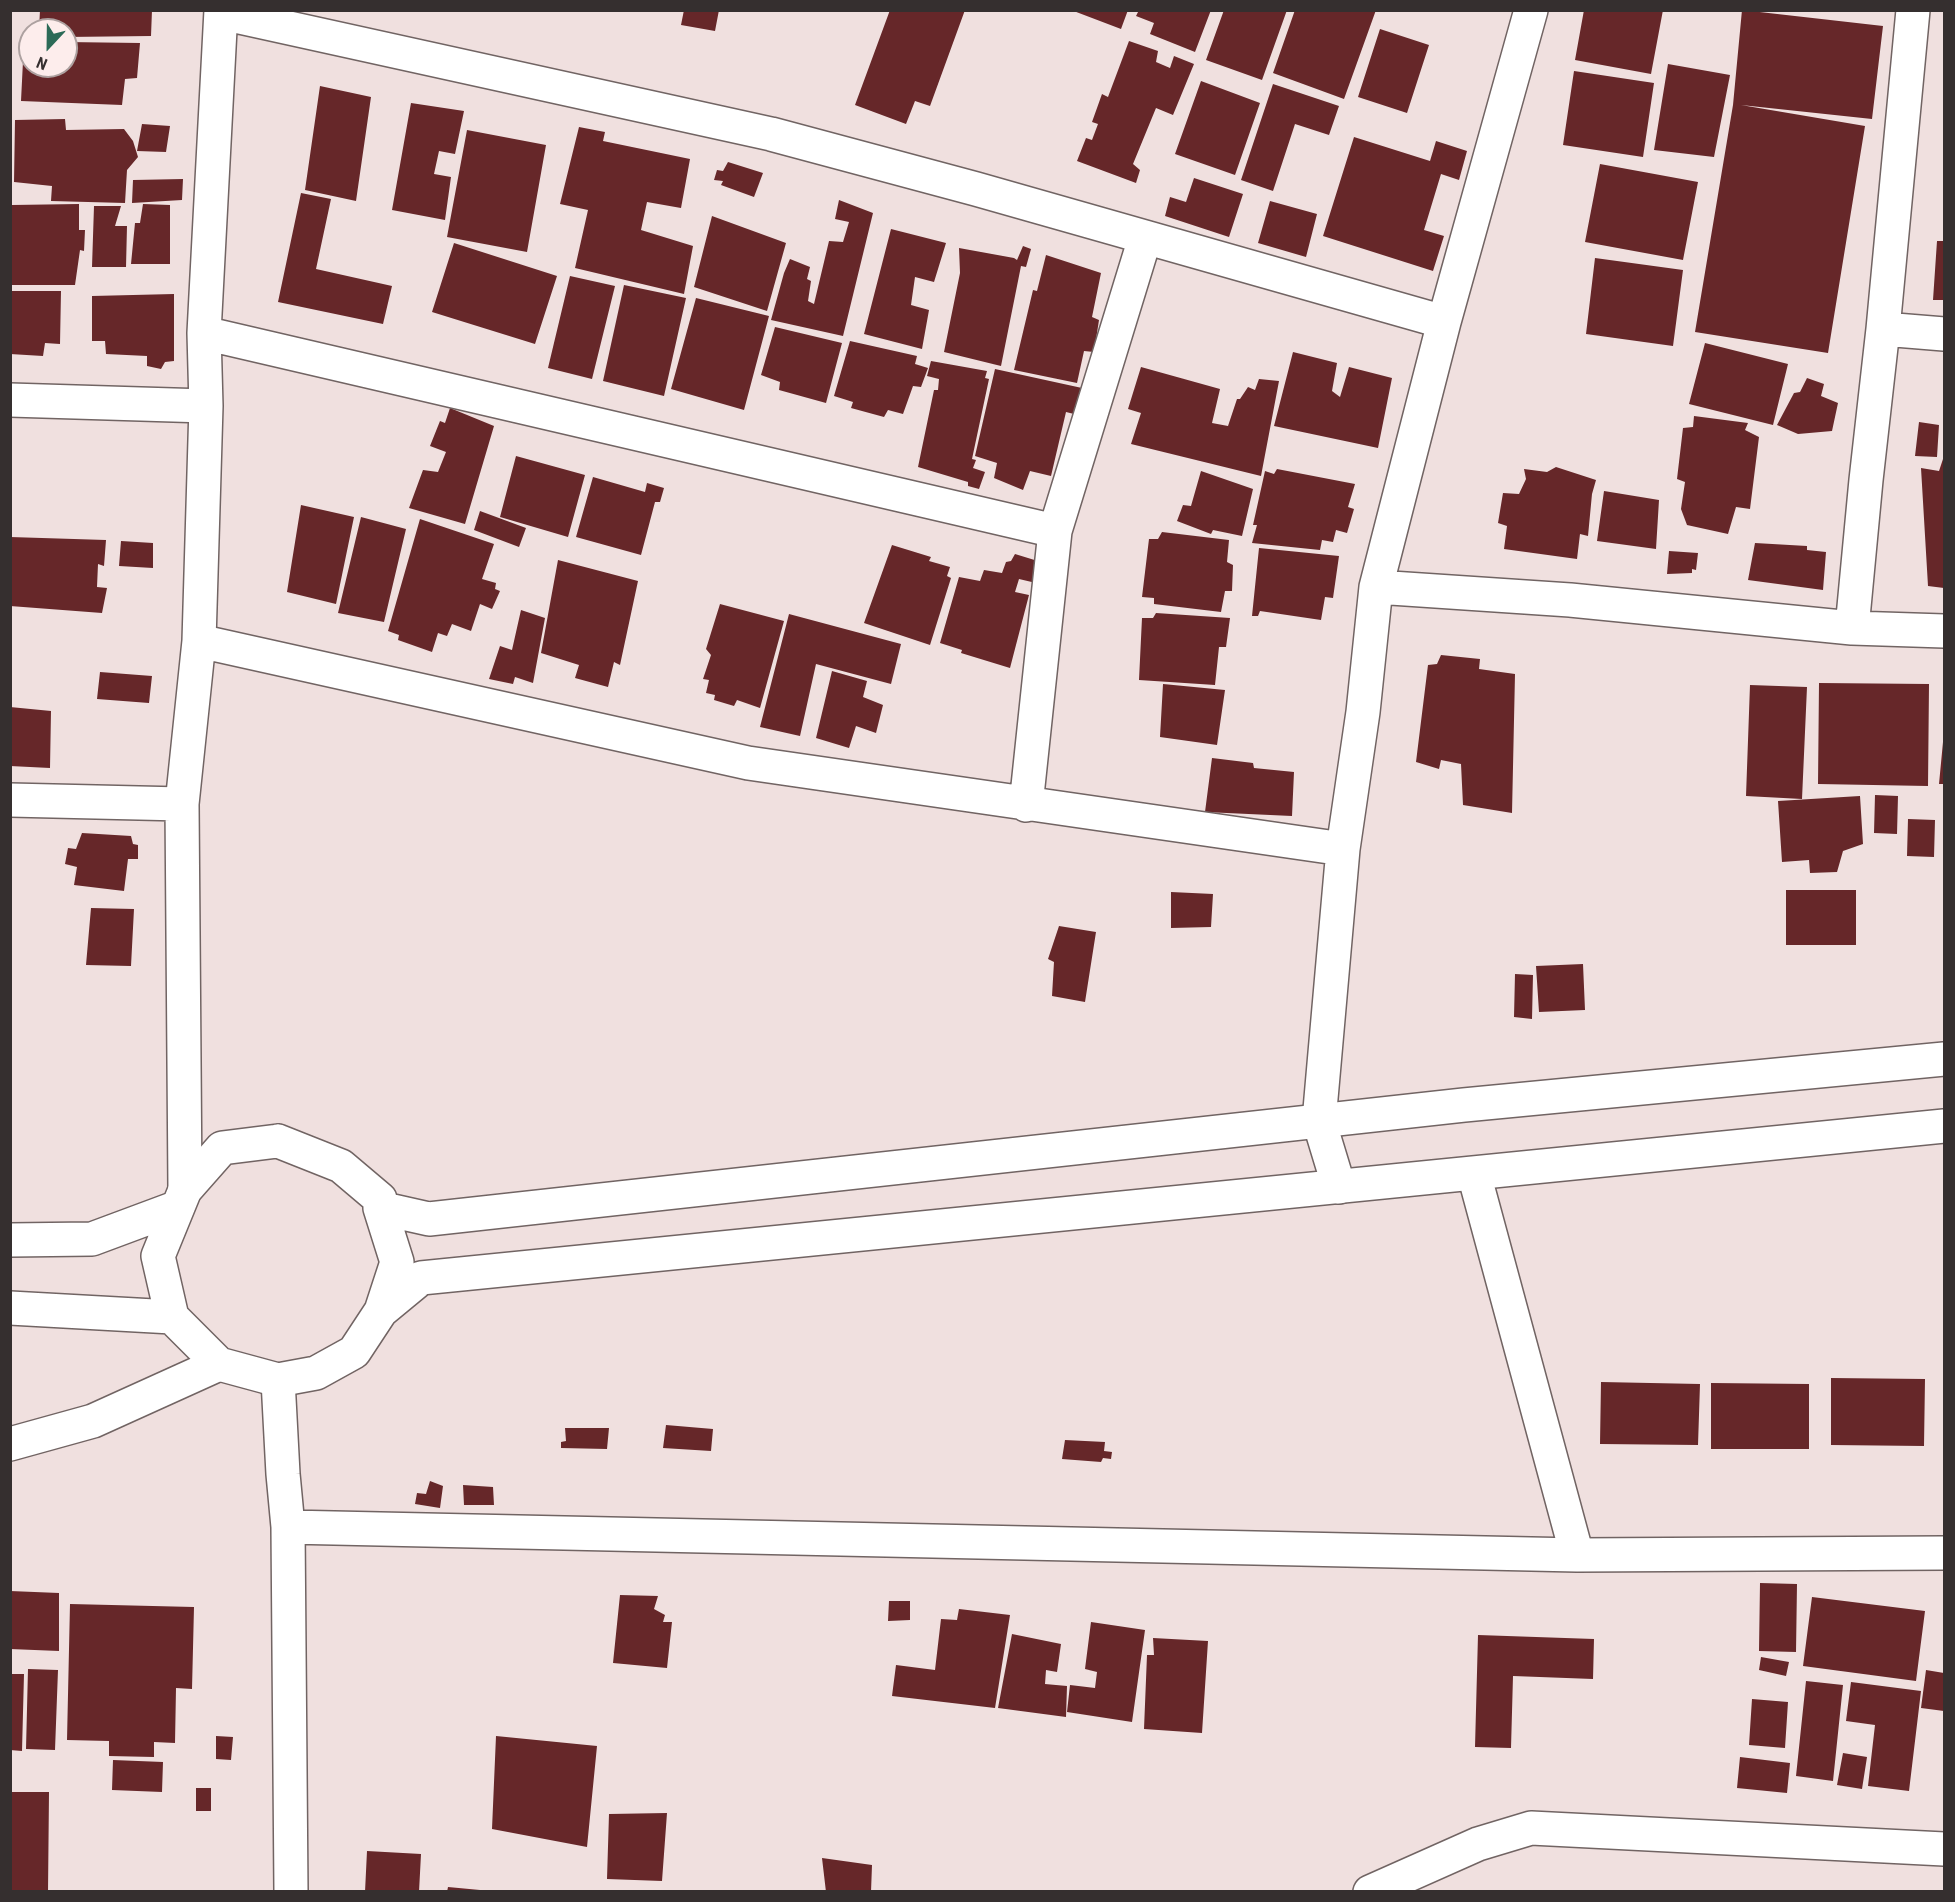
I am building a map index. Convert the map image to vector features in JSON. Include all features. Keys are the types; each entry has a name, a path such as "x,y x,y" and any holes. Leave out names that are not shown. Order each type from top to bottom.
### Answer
{"street":[{"path":"1339,1187 1319,1121 1343,849 1363,712 1376,587 1444,322 1531,10"},
{"path":"1852,627 1913,10"},
{"path":"182,1198 182,804 199,641 206,406 204,333 221,12 771,134 976,189 1444,322"},
{"path":"1026,804 1055,531 1145,238"},
{"path":"1883,329 1944,334"},
{"path":"204,333 1055,531"},
{"path":"10,400 206,406"},
{"path":"1376,587 1570,600 1852,627 1944,631"},
{"path":"199,641 748,763 1343,849"},
{"path":"10,800 182,804"},
{"path":"380,1209 429,1219 1319,1121 1944,1059"},
{"path":"381,1311 422,1278 1944,1126"},
{"path":"278,1141 341,1166 380,1199 380,1209 398,1262 381,1311 354,1352 316,1373 278,1380 219,1364 172,1317 158,1256 182,1198 222,1148 278,1141"},
{"path":"1474,1173 1577,1555"},
{"path":"10,1240 92,1239 182,1198"},
{"path":"10,1308 172,1317"},
{"path":"10,1444 93,1421 219,1364"},
{"path":"278,1380 288,1527 291,1892"},
{"path":"288,1527 1577,1555 1944,1552"},
{"path":"1370,1892 1478,1844 1532,1828 1944,1849"}],"building":[{"path":"40,10 152,10 151,36 78,37 78,18 40,18"},
{"path":"684,10 719,10 715,31 681,25"},
{"path":"890,10 965,10 930,106 915,101 906,124 855,105"},
{"path":"1071,10 1128,10 1121,29"},
{"path":"1139,10 1211,10 1195,52 1150,34 1154,23 1136,16"},
{"path":"1224,10 1287,10 1262,80 1206,60"},
{"path":"1295,10 1376,10 1344,99 1273,73"},
{"path":"1584,10 1663,10 1651,74 1575,60"},
{"path":"1742,10 1883,26 1872,119 1741,105 1865,126 1828,353 1695,332 1733,105"},
{"path":"1380,29 1429,45 1407,113 1358,97"},
{"path":"1129,41 1158,51 1156,62 1170,68 1174,56 1194,64 1173,115 1156,108 1133,164 1140,170 1136,183 1077,161 1086,138 1092,140 1098,124 1092,122 1102,94 1108,97"},
{"path":"78,42 140,43 137,78 125,79 122,105 21,101 22,78 78,78"},
{"path":"1668,64 1730,75 1714,157 1654,150"},
{"path":"1574,71 1654,83 1643,157 1563,145"},
{"path":"1201,81 1260,103 1235,175 1175,154"},
{"path":"1273,84 1339,106 1329,135 1295,124 1273,191 1241,180"},
{"path":"320,86 371,97 356,201 305,190"},
{"path":"411,103 464,111 455,154 439,151 434,174 451,177 445,220 392,210"},
{"path":"65,119 66,130 124,129 133,141 138,157 127,170 125,203 51,201 52,186 14,182 15,120"},
{"path":"142,124 170,126 166,152 137,151"},
{"path":"579,127 605,132 603,141 690,159 681,208 647,202 641,230 693,246 684,294 575,268 588,210 560,204"},
{"path":"467,130 546,145 527,252 447,237"},
{"path":"1354,137 1430,161 1436,141 1467,151 1459,180 1441,174 1424,230 1444,236 1433,271 1323,236"},
{"path":"728,162 763,173 754,197 721,185 723,181 714,180 717,170 723,171"},
{"path":"1600,164 1698,182 1683,260 1585,242"},
{"path":"1194,178 1243,194 1229,237 1165,216 1170,197 1186,202"},
{"path":"183,179 182,200 132,203 133,180"},
{"path":"301,193 331,199 316,269 392,286 383,324 278,302"},
{"path":"839,200 873,213 843,336 771,320 790,259 810,267 807,279 811,281 808,301 814,304 829,241 843,242 849,222 835,219"},
{"path":"1270,201 1317,214 1306,257 1258,243"},
{"path":"79,204 79,230 85,230 84,251 80,250 75,285 10,285 12,205"},
{"path":"143,204 170,205 170,264 131,264 135,223 140,223"},
{"path":"94,206 121,206 115,226 127,226 126,267 92,267"},
{"path":"712,216 786,243 767,311 694,287"},
{"path":"891,229 946,243 934,282 915,277 911,305 929,310 922,349 864,334"},
{"path":"1937,241 1944,241 1944,300 1933,300"},
{"path":"454,243 557,276 535,344 432,312"},
{"path":"1023,246 1031,249 1026,267 1021,266 1001,366 944,352 960,273 959,248 1017,260"},
{"path":"1046,255 1101,273 1092,317 1099,320 1094,352 1084,351 1077,383 1014,370 1033,290 1037,291"},
{"path":"1595,258 1683,270 1673,346 1586,334"},
{"path":"570,276 615,286 592,379 548,368"},
{"path":"624,285 686,298 664,396 603,381"},
{"path":"10,291 61,291 60,344 45,343 43,356 10,354"},
{"path":"174,294 174,361 165,362 161,369 147,366 147,356 106,354 105,341 92,341 92,296"},
{"path":"696,298 769,316 744,410 671,389"},
{"path":"775,327 842,343 826,403 779,390 780,382 761,375"},
{"path":"850,341 917,356 915,364 928,368 921,387 913,386 903,414 888,410 884,417 851,408 853,402 834,396"},
{"path":"1705,343 1788,364 1773,425 1689,404"},
{"path":"1293,352 1337,363 1332,391 1340,397 1349,367 1392,378 1378,448 1274,426"},
{"path":"931,361 987,371 985,378 989,379 972,459 976,460 973,468 985,472 979,489 968,486 968,482 918,467 934,390 938,390 939,379 927,376"},
{"path":"1141,367 1220,389 1212,423 1228,426 1237,399 1240,399 1248,387 1255,390 1259,379 1279,381 1261,476 1131,444 1141,413 1128,409"},
{"path":"995,369 1082,388 1074,414 1066,412 1051,476 1030,471 1023,490 994,478 997,463 975,456"},
{"path":"1807,378 1824,384 1821,396 1838,403 1832,431 1798,434 1777,425 1794,393 1800,392"},
{"path":"450,408 494,426 465,524 409,508 423,470 438,472 446,452 430,446 440,421 445,423"},
{"path":"1694,416 1748,423 1745,430 1759,437 1750,509 1736,507 1728,534 1687,525 1681,509 1685,482 1677,479 1683,428 1693,427"},
{"path":"1919,422 1939,425 1937,457 1915,456"},
{"path":"516,456 585,475 568,537 500,517"},
{"path":"1944,456 1944,588 1928,586 1921,468 1939,471"},
{"path":"1556,467 1596,480 1592,494 1588,536 1580,534 1577,559 1504,549 1507,526 1498,523 1503,493 1519,494 1526,479 1524,469 1547,472"},
{"path":"1277,469 1355,484 1348,507 1354,509 1347,533 1336,530 1333,542 1322,540 1320,550 1252,543 1257,525 1253,525 1265,471 1274,474"},
{"path":"1201,471 1253,489 1242,536 1213,530 1211,534 1177,521 1183,505 1191,506"},
{"path":"593,477 645,492 647,483 664,488 660,502 655,502 641,555 576,537"},
{"path":"1604,491 1659,500 1656,549 1597,541"},
{"path":"301,505 354,517 336,604 287,592"},
{"path":"480,511 526,528 519,547 474,530"},
{"path":"361,517 406,529 384,622 338,613"},
{"path":"420,519 494,544 482,579 496,583 495,589 500,591 492,609 480,604 471,631 452,624 447,636 438,633 432,652 398,640 399,635 388,631"},
{"path":"1162,532 1229,540 1227,562 1233,565 1232,591 1225,591 1221,612 1154,604 1154,598 1142,597 1149,539 1158,539"},
{"path":"10,537 106,540 104,566 98,564 97,587 107,588 102,613 10,606"},
{"path":"121,541 153,543 153,568 119,566"},
{"path":"1755,543 1807,546 1807,550 1826,552 1823,590 1748,580"},
{"path":"892,545 931,557 929,561 950,567 947,576 951,578 930,645 864,623"},
{"path":"1259,548 1339,556 1333,598 1325,597 1321,620 1260,611 1258,616 1252,616"},
{"path":"1669,551 1698,553 1696,570 1692,569 1692,573 1667,574"},
{"path":"1015,554 1041,562 1036,583 1019,579 1015,592 1029,595 1010,668 961,653 962,650 940,643 959,577 980,581 984,570 1002,573 1006,562 1011,561"},
{"path":"558,560 638,581 620,665 614,662 608,687 575,678 579,665 541,653"},
{"path":"720,604 784,621 760,708 737,700 734,706 714,700 715,695 706,693 709,680 703,679 711,655 706,649"},
{"path":"521,610 545,618 533,683 515,677 513,684 489,679 500,646 512,650"},
{"path":"1156,613 1230,618 1226,647 1219,647 1215,685 1139,680 1142,618 1153,618"},
{"path":"789,614 901,644 891,684 816,664 800,736 760,727"},
{"path":"1441,655 1480,659 1479,669 1515,674 1512,813 1463,805 1461,764 1441,760 1439,769 1416,762 1428,665 1437,664"},
{"path":"832,671 867,681 863,697 883,705 876,733 856,726 849,748 816,738"},
{"path":"100,672 152,676 149,703 97,699"},
{"path":"1819,683 1929,684 1928,786 1818,784"},
{"path":"1163,684 1225,690 1217,745 1160,737"},
{"path":"1750,685 1807,687 1802,799 1746,796"},
{"path":"10,707 51,711 50,768 10,766"},
{"path":"1943,742 1944,784 1939,784"},
{"path":"1212,758 1253,763 1254,768 1294,772 1292,816 1205,812"},
{"path":"1875,795 1898,796 1897,834 1874,833"},
{"path":"1860,796 1863,844 1843,851 1837,872 1810,873 1809,860 1782,862 1778,801"},
{"path":"1908,819 1935,820 1934,857 1907,856"},
{"path":"82,833 131,836 133,844 138,845 138,859 128,859 124,891 74,885 77,867 65,864 68,848 76,849"},
{"path":"1786,890 1856,890 1856,945 1786,945"},
{"path":"1171,892 1213,894 1211,927 1171,928"},
{"path":"91,908 134,909 131,966 86,965"},
{"path":"1059,926 1096,932 1085,1002 1052,996 1054,962 1048,959"},
{"path":"1583,964 1585,1010 1539,1012 1536,966"},
{"path":"1515,974 1533,975 1532,1019 1514,1017"},
{"path":"1831,1378 1925,1379 1924,1446 1831,1445"},
{"path":"1601,1382 1700,1384 1698,1445 1600,1444"},
{"path":"1711,1383 1809,1384 1809,1449 1711,1449"},
{"path":"666,1425 713,1429 711,1451 663,1448"},
{"path":"565,1428 609,1428 607,1449 561,1448 561,1442 566,1441"},
{"path":"1065,1440 1105,1442 1104,1451 1112,1452 1111,1459 1103,1458 1101,1462 1062,1459"},
{"path":"430,1481 443,1486 440,1508 415,1504 417,1493 426,1494"},
{"path":"463,1485 493,1487 494,1505 464,1505"},
{"path":"1760,1583 1797,1584 1796,1652 1759,1651"},
{"path":"10,1591 59,1593 59,1651 10,1649"},
{"path":"620,1595 658,1596 654,1609 665,1615 663,1622 672,1622 667,1668 613,1663"},
{"path":"1812,1597 1925,1611 1916,1681 1803,1666"},
{"path":"889,1601 910,1601 910,1620 888,1621"},
{"path":"70,1604 194,1607 192,1689 176,1688 175,1743 154,1742 154,1757 109,1756 109,1741 67,1740"},
{"path":"959,1609 1010,1615 995,1708 892,1696 896,1665 935,1670 941,1619 957,1620"},
{"path":"1091,1622 1145,1630 1132,1722 1067,1712 1070,1685 1095,1688 1097,1672 1085,1669"},
{"path":"1012,1634 1061,1644 1057,1672 1046,1670 1045,1684 1067,1686 1066,1717 998,1708"},
{"path":"1478,1635 1594,1639 1593,1679 1513,1676 1511,1748 1475,1747"},
{"path":"1153,1638 1208,1641 1202,1733 1144,1729 1147,1655 1154,1655"},
{"path":"1761,1657 1789,1662 1786,1676 1759,1670"},
{"path":"28,1669 58,1670 55,1750 26,1749"},
{"path":"1926,1670 1944,1673 1944,1711 1921,1708"},
{"path":"10,1674 24,1674 22,1751 10,1750"},
{"path":"1806,1681 1843,1685 1833,1781 1796,1776"},
{"path":"1851,1682 1921,1691 1909,1791 1868,1786 1875,1725 1846,1721"},
{"path":"1752,1699 1788,1702 1785,1748 1749,1745"},
{"path":"216,1736 233,1737 231,1760 216,1759"},
{"path":"496,1736 597,1746 587,1847 492,1829"},
{"path":"1843,1753 1867,1757 1862,1789 1837,1785"},
{"path":"1740,1757 1790,1763 1787,1793 1737,1788"},
{"path":"113,1760 163,1762 162,1792 112,1790"},
{"path":"196,1788 211,1788 211,1811 196,1811"},
{"path":"10,1792 49,1792 48,1892 10,1892"},
{"path":"667,1813 662,1881 607,1879 609,1814"},
{"path":"367,1851 421,1854 419,1892 365,1892"},
{"path":"822,1858 872,1865 871,1892 826,1892"},
{"path":"448,1887 480,1890 480,1892 447,1892"}]}
